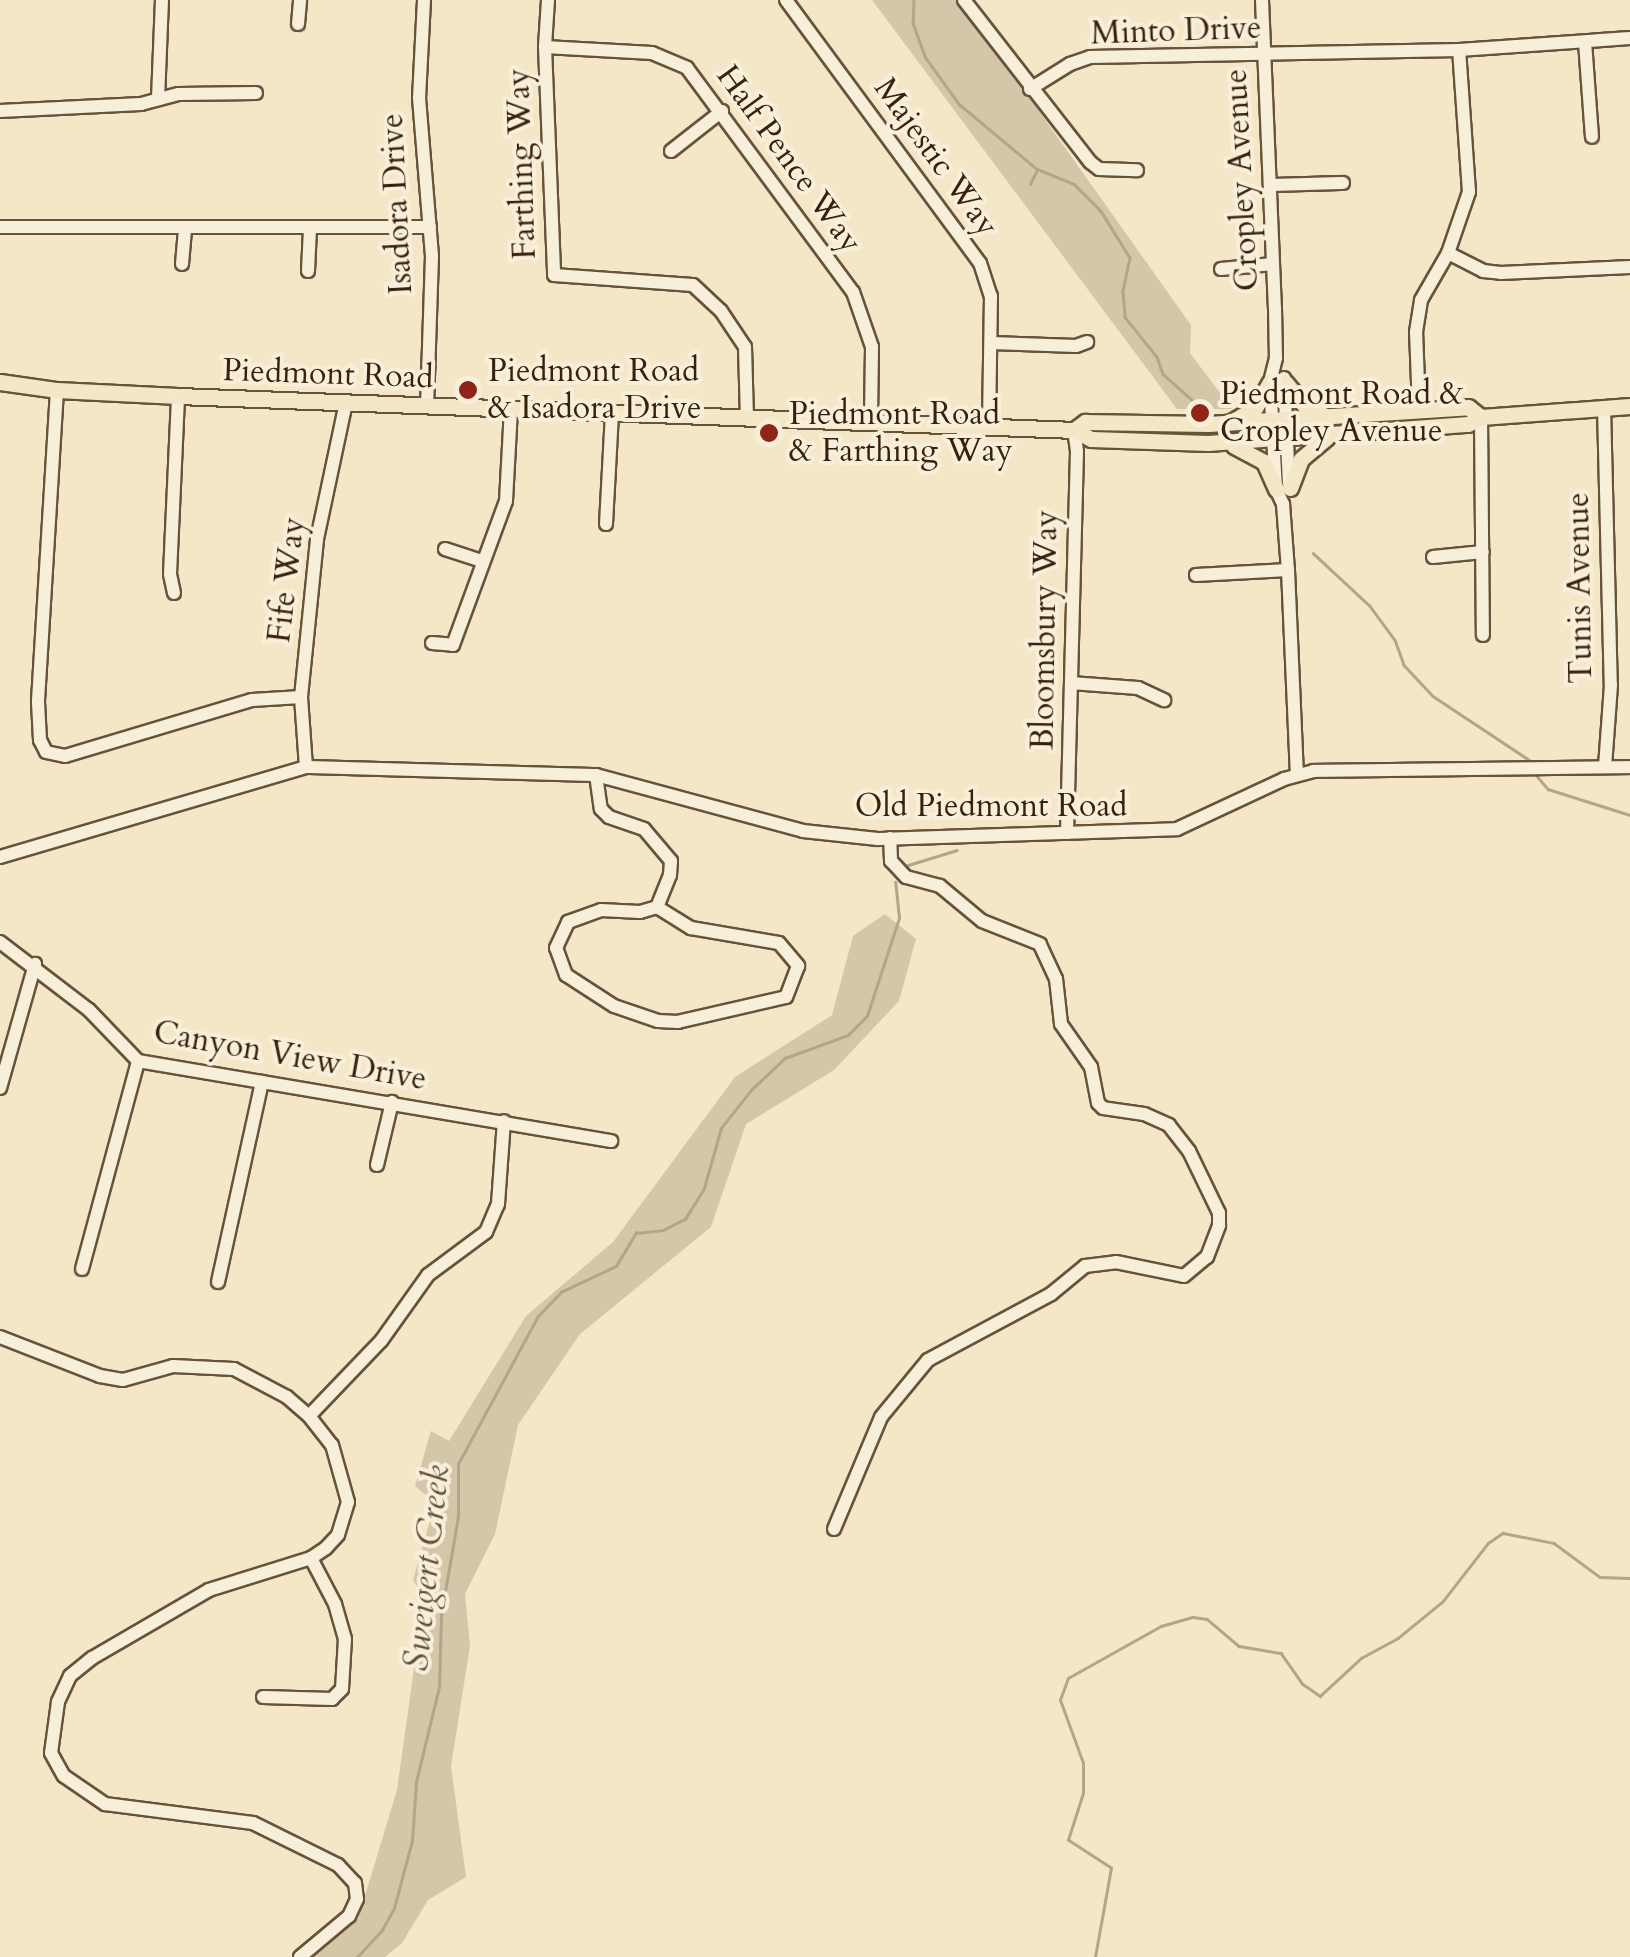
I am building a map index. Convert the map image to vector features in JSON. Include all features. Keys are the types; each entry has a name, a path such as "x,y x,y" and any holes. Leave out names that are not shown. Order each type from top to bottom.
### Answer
{"main road":[{"name":"Piedmont Road","path":"0,382 57,390 178,396 1074,430 1091,438 1226,443 1280,429"},
{"path":"1228,423 1255,408 1278,382 1332,426 1307,451 1283,494"},
{"name":"Piedmont Road","path":"1074,430 1085,422 1228,423 1280,429 1468,424 1481,417 1630,406"},
{"name":"Piedmont Road","path":"1332,426 1420,409 1468,408 1481,417"},
{"path":"1226,443 1250,451 1264,462 1283,494"}],"street":[{"path":"158,99 162,0"},
{"path":"298,24 300,0"},
{"name":"Isadora Drive","path":"424,0 419,98 430,228 427,405"},
{"name":"Farthing Way","path":"548,0 545,47 554,274 693,285 720,311 745,346 748,417"},
{"name":"Majestic Way","path":"786,0 980,263 991,296 989,426"},
{"path":"964,0 1090,162 1099,169 1137,170"},
{"name":"Cropley Avenue","path":"1262,0 1297,774"},
{"name":"Minto Drive","path":"1030,89 1070,64 1090,57 1459,50 1630,38"},
{"path":"1585,42 1592,136"},
{"name":"Half Pence Way","path":"545,47 652,54 687,68 853,292 872,347 871,422"},
{"path":"1420,409 1416,332 1421,300 1448,253 1468,192 1459,50"},
{"path":"0,111 256,93"},
{"path":"671,151 722,112"},
{"path":"1270,186 1343,183"},
{"path":"0,228 430,228"},
{"path":"308,271 310,228"},
{"path":"182,264 185,229"},
{"path":"1448,253 1483,271 1501,273 1630,267"},
{"path":"1221,269 1273,264"},
{"path":"992,343 1076,346 1088,342"},
{"path":"57,390 38,702 40,740 46,752 64,756 252,700 301,697"},
{"path":"174,593 170,574 178,396"},
{"name":"Fife Way","path":"306,767 301,697 317,539 346,402"},
{"name":"Tunis Avenue","path":"1604,407 1611,685 1605,767"},
{"path":"432,643 452,645 506,500 511,408"},
{"path":"606,524 612,413"},
{"path":"1481,417 1484,635"},
{"name":"Bloomsbury Way","path":"1068,833 1077,451 1074,430"},
{"path":"446,549 483,561"},
{"path":"1432,557 1482,552"},
{"path":"1196,575 1288,570"},
{"path":"1071,683 1138,688 1164,700"},
{"name":"Old Piedmont Road","path":"0,857 306,767 596,775 803,831 890,838 1177,829 1297,774 1630,767"},
{"path":"596,775 602,809 609,817 644,829 670,860 670,875 657,908"},
{"path":"834,1530 881,1417 928,1360 1051,1294 1084,1266 1116,1262 1184,1276 1207,1257 1219,1225 1219,1213 1189,1151 1169,1125 1144,1114 1103,1108 1098,1103 1091,1067 1061,1024 1056,979 1040,944 982,921 940,886 906,877 891,861 890,838"},
{"path":"657,908 691,928 779,943 798,966 786,997 678,1022 658,1022 614,1006 566,975 556,948 568,922 601,910 640,912 657,908"},
{"name":"Canyon View Drive","path":"0,942 35,964 89,1010 138,1061 611,1141"},
{"path":"0,1088 35,964"},
{"path":"82,1269 138,1061"},
{"path":"218,1282 262,1082"},
{"path":"377,1165 392,1102"},
{"path":"310,1416 381,1341 428,1275 486,1232 498,1204 504,1121"},
{"path":"0,1337 100,1376 124,1380 173,1366 234,1369 287,1397 310,1416 341,1466 348,1502 338,1534 312,1558 209,1590 92,1658 70,1676 58,1702 51,1753 64,1776 82,1792 105,1804 252,1823 338,1865 355,1884 357,1898 349,1916 300,1957"},
{"path":"262,1697 332,1699 342,1689 345,1639 335,1604 312,1558"}],"shaded area":[{"path":"872,0 960,0 1191,325 1190,353 1232,409 1177,409"},
{"path":"885,914 916,939 899,1001 834,1070 746,1124 711,1227 580,1334 518,1425 495,1534 465,1594 470,1646 451,1766 466,1877 428,1900 402,1943 385,1957 300,1957 358,1919 397,1790 424,1597 413,1580 435,1503 415,1486 431,1431 449,1441 526,1316 613,1242 735,1077 832,1015 853,936"}],"waterway":[{"path":"914,0 913,23 926,58 959,104 1037,169 1074,184 1101,211 1130,258 1123,292 1125,317 1157,357 1163,374 1200,407"},
{"name":"Sweigert Creek","path":"1030,184 1036,172"},
{"path":"1313,553 1370,606 1395,640 1404,665 1433,696 1534,763"},
{"path":"1537,776 1548,789 1630,815"},
{"name":"Sweigert Creek","path":"905,866 957,850"},
{"name":"Sweigert Creek","path":"357,1957 382,1930 394,1908 412,1841 416,1782 439,1687 441,1615 458,1517 458,1464 538,1316 561,1292 616,1266 636,1233 663,1230 685,1219 704,1188 721,1128 751,1090 785,1058 848,1035 867,1016 899,918 895,882"},
{"path":"1095,1957 1111,1868 1068,1840 1083,1793 1083,1763 1060,1700 1068,1678 1161,1626 1193,1617 1207,1619 1239,1646 1281,1653 1303,1684 1320,1696 1361,1658 1398,1638 1443,1601 1488,1543 1503,1533 1554,1543 1600,1577 1630,1578"}],"place":[{"name":"Piedmont Road & Isadora Drive","path":"468,390"},
{"name":"Piedmont Road & Cropley Avenue","path":"1200,413"},
{"name":"Piedmont Road & Farthing Way","path":"769,433"}]}
